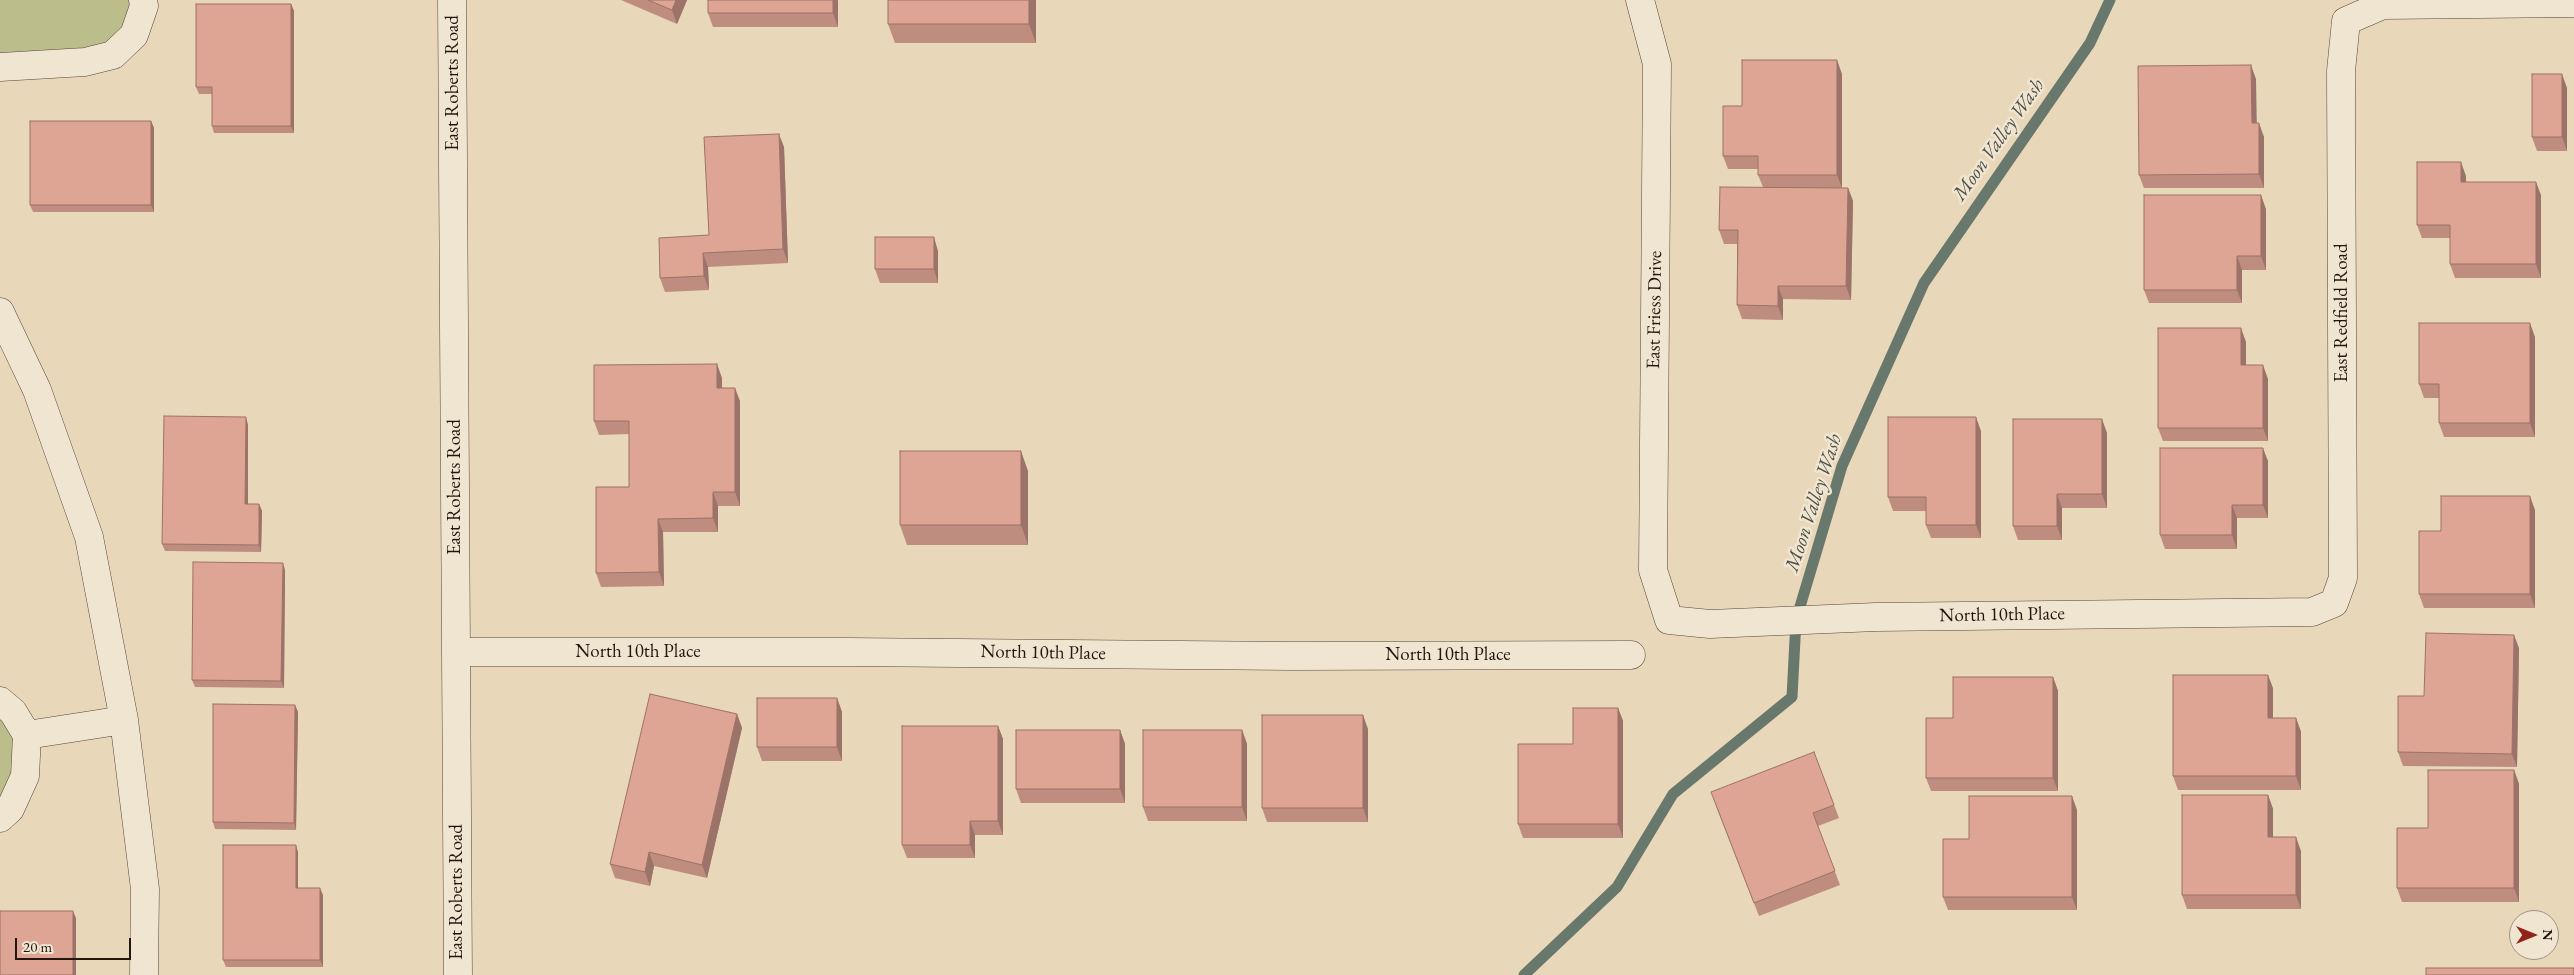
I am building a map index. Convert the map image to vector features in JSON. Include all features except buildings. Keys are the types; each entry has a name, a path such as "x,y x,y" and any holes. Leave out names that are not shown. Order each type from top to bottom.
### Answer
{"street":[{"path":"0,67 85,62 113,55 134,35 144,6 144,0"},
{"name":"East Roberts Road","path":"452,0 458,975"},
{"name":"East Friess Drive","path":"1640,0 1657,64 1652,570 1669,620"},
{"name":"East Redfield Road","path":"2334,603 2343,578 2341,71 2346,21 2383,5 2574,3"},
{"path":"0,312 37,390 89,537 124,720 145,889 144,975"},
{"name":"North 10th Place","path":"1669,620 1710,624 1876,617 2312,612 2334,603"},
{"name":"North 10th Place","path":"456,652 847,652 1292,656 1630,655"},
{"path":"0,701 13,712 27,735 25,776 10,809 0,818"},
{"path":"27,735 124,720"}],"green space":[{"path":"0,0 143,0 113,55 0,67"},
{"path":"0,701 27,735 0,818"}],"waterway":[{"name":"Moon Valley Wash","path":"1524,975 1617,887 1673,794 1792,697 1796,620 1842,466 1924,283 2090,43 2110,0"}]}
